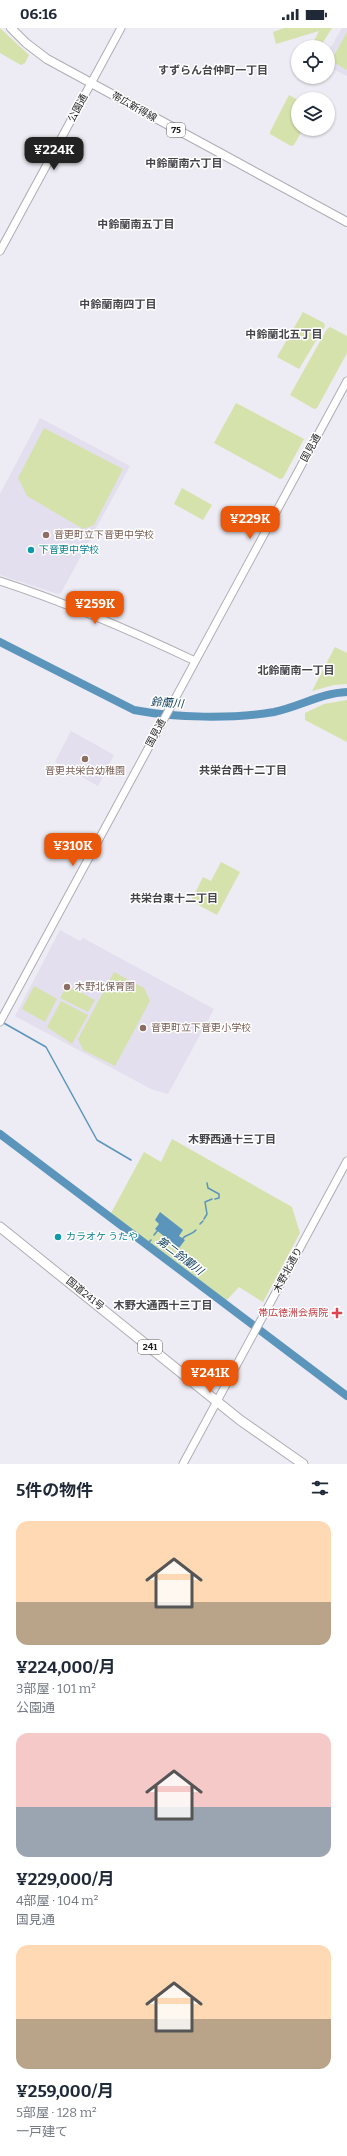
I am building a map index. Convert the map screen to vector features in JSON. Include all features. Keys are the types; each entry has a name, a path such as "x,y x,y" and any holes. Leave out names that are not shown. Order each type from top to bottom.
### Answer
{"highway":[{"name":"国道241号","path":"0,1227 216,1401 303,1464"}],"main road":[{"name":"帯広新得線","path":"11,28 35,51 347,222"}],"street":[{"name":"公園通","path":"0,251 121,28"},
{"name":"国見通","path":"0,1022 347,381"},
{"path":"0,581 90,613 195,661"},
{"name":"木野北通り","path":"182,1464 347,1161"}],"shaded area":[{"path":"342,28 347,28 347,76 335,70 335,40"},
{"name":"音更町立下音更中学校","path":"40,418 130,466 61,593 58,594 0,575 0,494"},
{"name":"音更共栄台幼稚園","path":"71,731 114,755 98,786 55,762"},
{"name":"音更町立下音更小学校","path":"60,930 80,941 83,938 214,1009 168,1094 151,1089 15,1016"}],"green space":[{"path":"0,28 29,55 25,63 21,65 0,53"},
{"path":"284,28 332,28 324,40 314,40 319,31 276,44 273,32"},
{"path":"347,32 347,70 335,63 335,54"},
{"path":"289,95 291,96 291,136 299,136 294,145 291,146 270,134"},
{"path":"303,312 324,323 325,326 299,369 277,357"},
{"path":"330,327 347,336 347,353 317,408 314,409 290,395 327,329"},
{"path":"236,403 304,439 283,478 280,479 214,443"},
{"path":"44,428 123,469 94,525 83,529 27,496 18,478"},
{"path":"182,488 212,505 203,520 174,504"},
{"path":"335,647 347,653 347,684 334,685 312,691"},
{"path":"347,700 347,742 305,720 305,713 324,704"},
{"path":"221,862 240,872 217,915 191,901 203,877 211,881"},
{"path":"114,972 144,988 150,1001 115,1066 83,1050 78,1039"},
{"path":"67,985 95,1000 88,1012 60,998"},
{"path":"34,986 57,999 45,1022 22,1009"},
{"path":"61,1001 88,1015 72,1044 47,1027"},
{"path":"172,1139 292,1207 300,1233 263,1302 239,1287 225,1302 110,1215 144,1152 161,1162"}],"water":[{"path":"160,1212 183,1230 179,1236 185,1240 179,1248 155,1229 159,1224 155,1220"}],"waterway":[{"name":"鈴蘭川","path":"0,642 134,710 150,713 204,717 240,716 283,710 319,697 347,692"},
{"path":"2,1022 46,1047 97,1140 131,1160"},
{"name":"第二鈴蘭川","path":"0,1134 347,1396"},
{"path":"207,1183 208,1188 219,1194 219,1198 215,1199"},
{"path":"204,1219 207,1214 205,1202 212,1199"},
{"path":"200,1224 203,1221"},
{"path":"154,1235 158,1230"},
{"path":"182,1239 196,1230"},
{"name":"第二鈴蘭川","path":"146,1245 151,1240"}],"place":[{"name":"音更町立下音更中学校","path":"46,535"},
{"name":"下音更中学校","path":"31,550"},
{"name":"音更共栄台幼稚園","path":"85,759"},
{"name":"木野北保育園","path":"67,987"},
{"name":"音更町立下音更小学校","path":"143,1028"},
{"name":"カラオケ うたや","path":"58,1237"},
{"name":"帯広徳洲会病院","path":"337,1313"}],"district":[{"name":"すずらん台仲町一丁目","path":"213,70"},
{"name":"中鈴蘭南六丁目","path":"184,163"},
{"name":"中鈴蘭南五丁目","path":"136,224"},
{"name":"中鈴蘭南四丁目","path":"118,304"},
{"name":"中鈴蘭北五丁目","path":"284,334"},
{"name":"北鈴蘭南一丁目","path":"296,670"},
{"name":"共栄台西十二丁目","path":"243,770"},
{"name":"共栄台東十二丁目","path":"174,898"},
{"name":"木野西通十三丁目","path":"232,1139"},
{"name":"木野大通西十三丁目","path":"163,1305"}]}
